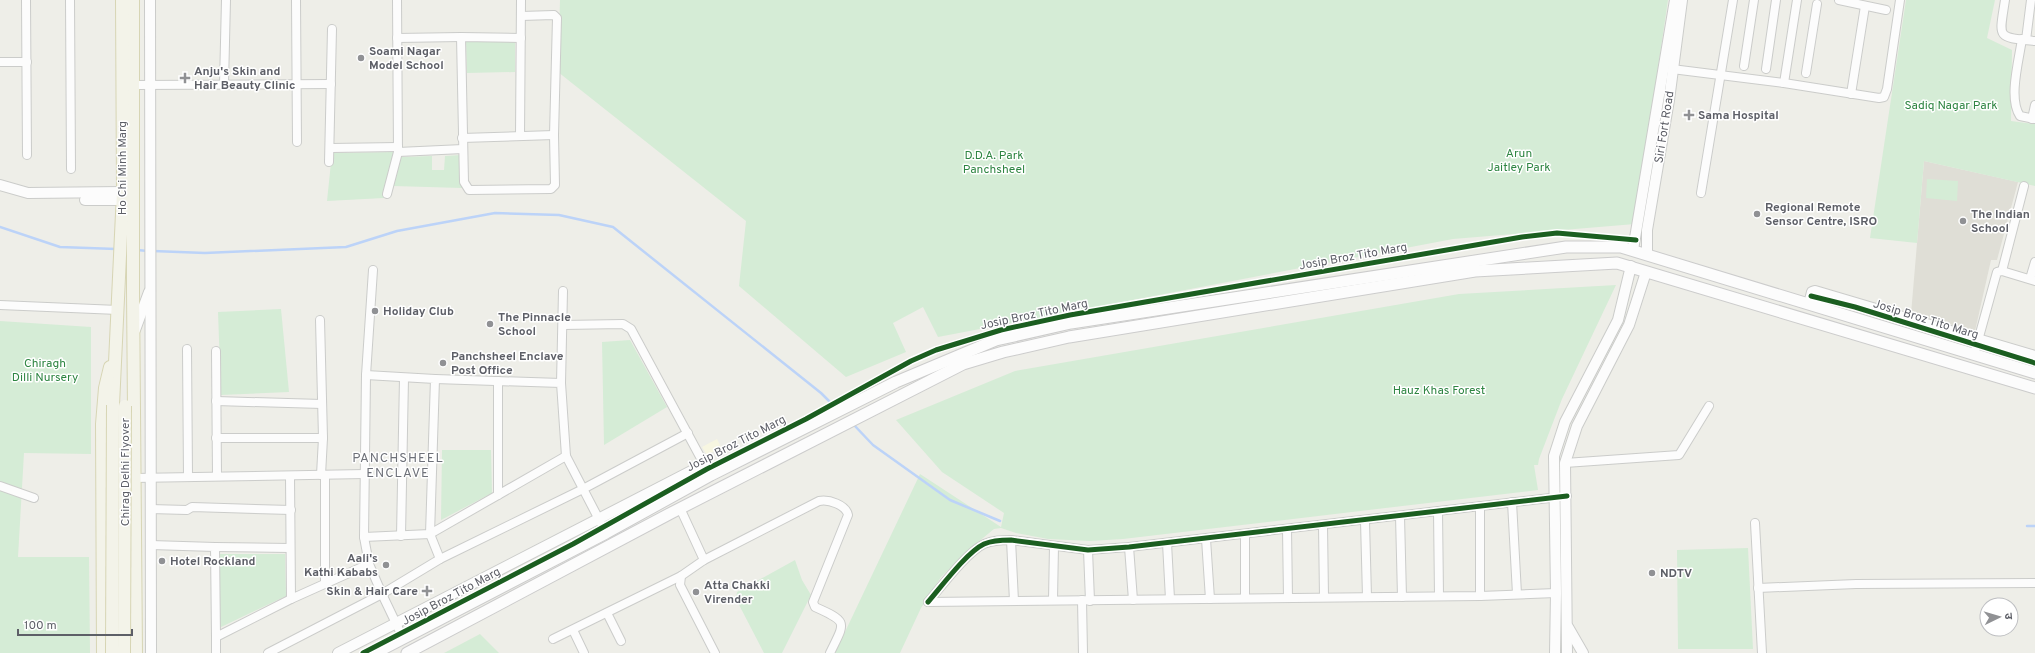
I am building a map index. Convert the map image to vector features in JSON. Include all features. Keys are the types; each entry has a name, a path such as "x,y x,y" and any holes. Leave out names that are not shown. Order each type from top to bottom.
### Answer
{"main road":[{"name":"Ho Chi Minh Marg","path":"122,0 126,198 133,291"},
{"name":"Ho Chi Minh Marg","path":"117,336 133,85 133,0"},
{"name":"Josip Broz Tito Marg","path":"375,653 606,533 710,475 924,368 996,340 1071,323 1566,247 1621,247 2035,373"},
{"path":"1574,247 1566,250 1564,256 1567,261 1574,264"},
{"path":"407,653 680,508 963,364 1003,352 1069,337 1475,271 1574,264 1617,263 2035,388"},
{"path":"133,291 136,653"},
{"name":"Chirag Delhi Flyover","path":"112,653 119,405 133,291"},
{"path":"104,653 102,424 105,388 117,336"},
{"name":"Chirag Delhi Flyover","path":"117,336 124,653"},
{"path":"103,594 135,594"}],"street":[{"path":"26,0 27,155"},
{"path":"70,0 71,169"},
{"path":"150,0 151,653"},
{"path":"224,84 226,0"},
{"path":"296,0 297,142"},
{"path":"387,194 398,149 397,0"},
{"path":"520,136 521,0"},
{"name":"Siri Fort Road","path":"1633,250 1675,0"},
{"name":"Siri Fort Road","path":"1647,254 1647,230 1669,100 1682,0"},
{"path":"1701,192 1722,75 1733,0"},
{"path":"1744,66 1754,0"},
{"path":"1766,69 1776,0"},
{"path":"1784,83 1797,0"},
{"path":"1839,0 1886,10"},
{"path":"1672,69 1784,83 1879,98 1884,97 1887,89 1900,0"},
{"path":"2005,0 2001,29 2003,35 2008,38 2035,41"},
{"path":"2031,0 2014,99 2015,110 2020,116 2034,119 2035,105"},
{"path":"1806,73 1817,4"},
{"path":"1851,94 1865,6"},
{"path":"461,37 464,182 469,190 551,189 555,185 554,135 557,18 554,16 521,16"},
{"path":"329,162 332,29"},
{"path":"397,38 521,38"},
{"path":"0,62 27,62"},
{"path":"133,85 331,84"},
{"path":"462,138 554,135"},
{"path":"330,148 463,149"},
{"path":"0,185 28,194 126,198"},
{"path":"2002,271 2024,186"},
{"path":"0,190 31,198 126,198"},
{"path":"1974,355 1997,272 2002,271 2032,280 2035,262"},
{"path":"1555,653 1556,496 1554,456 1565,422 1618,320 1631,266"},
{"path":"373,270 366,375 364,537 369,564 404,638"},
{"path":"1567,653 1566,462 1577,426 1629,325 1646,272"},
{"path":"134,333 150,288"},
{"path":"563,291 561,383 566,456 606,533"},
{"path":"1809,304 1812,292 1815,291 2035,356"},
{"path":"0,305 118,310"},
{"path":"320,320 325,583"},
{"path":"563,325 623,324 628,326 710,475"},
{"path":"187,349 188,477"},
{"path":"216,351 217,476"},
{"path":"366,375 404,378 561,383"},
{"path":"401,536 404,378"},
{"path":"435,379 430,534 440,559"},
{"path":"498,381 498,495"},
{"path":"216,401 322,404"},
{"path":"1566,462 1679,455 1708,406"},
{"path":"268,653 382,594 440,559 583,489 688,433"},
{"path":"1561,436 1572,439"},
{"path":"216,438 323,438"},
{"path":"364,537 430,534 566,456"},
{"path":"338,653 704,464"},
{"path":"134,478 365,474"},
{"path":"290,476 291,599"},
{"path":"0,486 34,498"},
{"path":"1556,593 1480,596 928,602 970,555 983,544 999,540 1012,540 1088,550 1129,547 1365,521 1556,496 1567,496"},
{"path":"554,639 681,576 704,560 819,500 828,500 844,507 848,515 813,602 815,607 838,617 842,623 841,629 830,653"},
{"path":"1512,502 1517,594"},
{"path":"1480,506 1480,596"},
{"path":"150,509 187,510 192,507 291,510"},
{"path":"680,508 704,560"},
{"path":"1438,511 1439,596"},
{"path":"1400,516 1402,597"},
{"path":"1365,521 1367,597"},
{"path":"1755,523 1762,653"},
{"path":"1323,525 1324,597"},
{"path":"1287,529 1288,598"},
{"path":"1245,534 1245,598"},
{"path":"1206,539 1210,598"},
{"path":"1012,540 1014,601"},
{"path":"1167,543 1170,599"},
{"path":"151,545 290,548"},
{"path":"1053,600 1054,546"},
{"path":"215,547 216,653"},
{"path":"1129,547 1133,600"},
{"path":"1083,653 1088,550"},
{"path":"216,637 291,599 369,564"},
{"path":"681,576 680,585 715,653"},
{"path":"1758,588 1856,584 2035,583"},
{"path":"607,613 621,641"},
{"path":"1567,626 1583,653"},
{"path":"573,630 584,653"}],"shaded area":[{"name":"The Indian School","path":"1924,161 2018,182 1997,260 1991,260 1975,331 1911,314"},
{"path":"717,439 721,447 707,455 702,447"}],"green space":[{"name":"D.D.A. Park Panchsheel","path":"560,0 1668,0 1635,224 1453,239 938,337 923,307 893,323 906,352 846,377 739,286 746,221 558,72"},
{"name":"Sadiq Nagar Park","path":"1906,0 1995,0 1987,38 2012,50 2011,121 2035,124 2035,186 1924,161 1917,243 1870,238"},
{"path":"466,41 515,42 515,72 467,73"},
{"path":"394,152 384,198 327,201 332,153"},
{"path":"461,155 462,188 393,186 401,157 432,156 432,170 444,170 445,156"},
{"path":"1927,179 1958,181 1957,201 1926,198"},
{"name":"Hauz Khas Forest","path":"1616,285 1562,399 1538,465 1534,465 1538,490 1123,539 1090,541 1048,539 1016,533 1001,528 994,529 972,547 941,577 921,608 900,653 835,653 920,474 1001,527 1004,513 942,472 896,420 1015,371 1459,294"},
{"path":"281,309 289,392 221,395 218,312"},
{"name":"Chiragh Dilli Nursery","path":"0,321 91,327 91,454 24,453 18,557 89,557 90,653 0,653"},
{"path":"630,340 667,407 604,445 602,342"},
{"path":"442,450 491,450 492,493 441,520"},
{"path":"1748,548 1753,649 1678,649 1677,550"},
{"path":"220,554 285,554 286,596 219,628"},
{"path":"795,560 802,580 811,595 782,653 764,653 736,599 737,592"},
{"path":"480,634 499,653 444,653 446,652"}],"waterway":[{"path":"153,251 205,253 346,247 397,231 495,213 559,215 613,227 821,393 836,408"},
{"path":"0,227 60,247 116,249"},
{"path":"137,250 148,251"},
{"path":"853,424 873,445 950,500 1000,521"},
{"path":"2027,526 2035,526"}],"cycle path":[{"path":"363,653 573,544 707,469 806,419 911,361 936,350 1001,330 1070,315 1522,237 1557,233 1636,240"},
{"path":"1811,296 1855,307 2035,363"},
{"path":"928,602 954,570 970,554 984,544 994,541 1011,540 1088,550 1129,547 1567,496"}],"place":[{"name":"Soami Nagar Model School","path":"361,58"},
{"name":"Anju's Skin and Hair Beauty Clinic","path":"185,78"},
{"name":"Sama Hospital","path":"1689,115"},
{"name":"Regional Remote Sensor Centre, ISRO","path":"1757,214"},
{"name":"The Indian School","path":"1963,221"},
{"name":"Holiday Club","path":"375,311"},
{"name":"The Pinnacle School","path":"490,324"},
{"name":"Panchsheel Enclave Post Office","path":"443,363"},
{"name":"Hotel Rockland","path":"162,561"},
{"name":"Aali's Kathi Kababs","path":"386,565"},
{"name":"NDTV","path":"1652,573"},
{"name":"Skin & Hair Care","path":"427,591"},
{"name":"Atta Chakki Virender","path":"696,592"}],"district":[{"name":"PANCHSHEEL ENCLAVE","path":"398,464"}],"park label":[{"name":"Arun Jaitley Park","path":"1519,160"}]}
